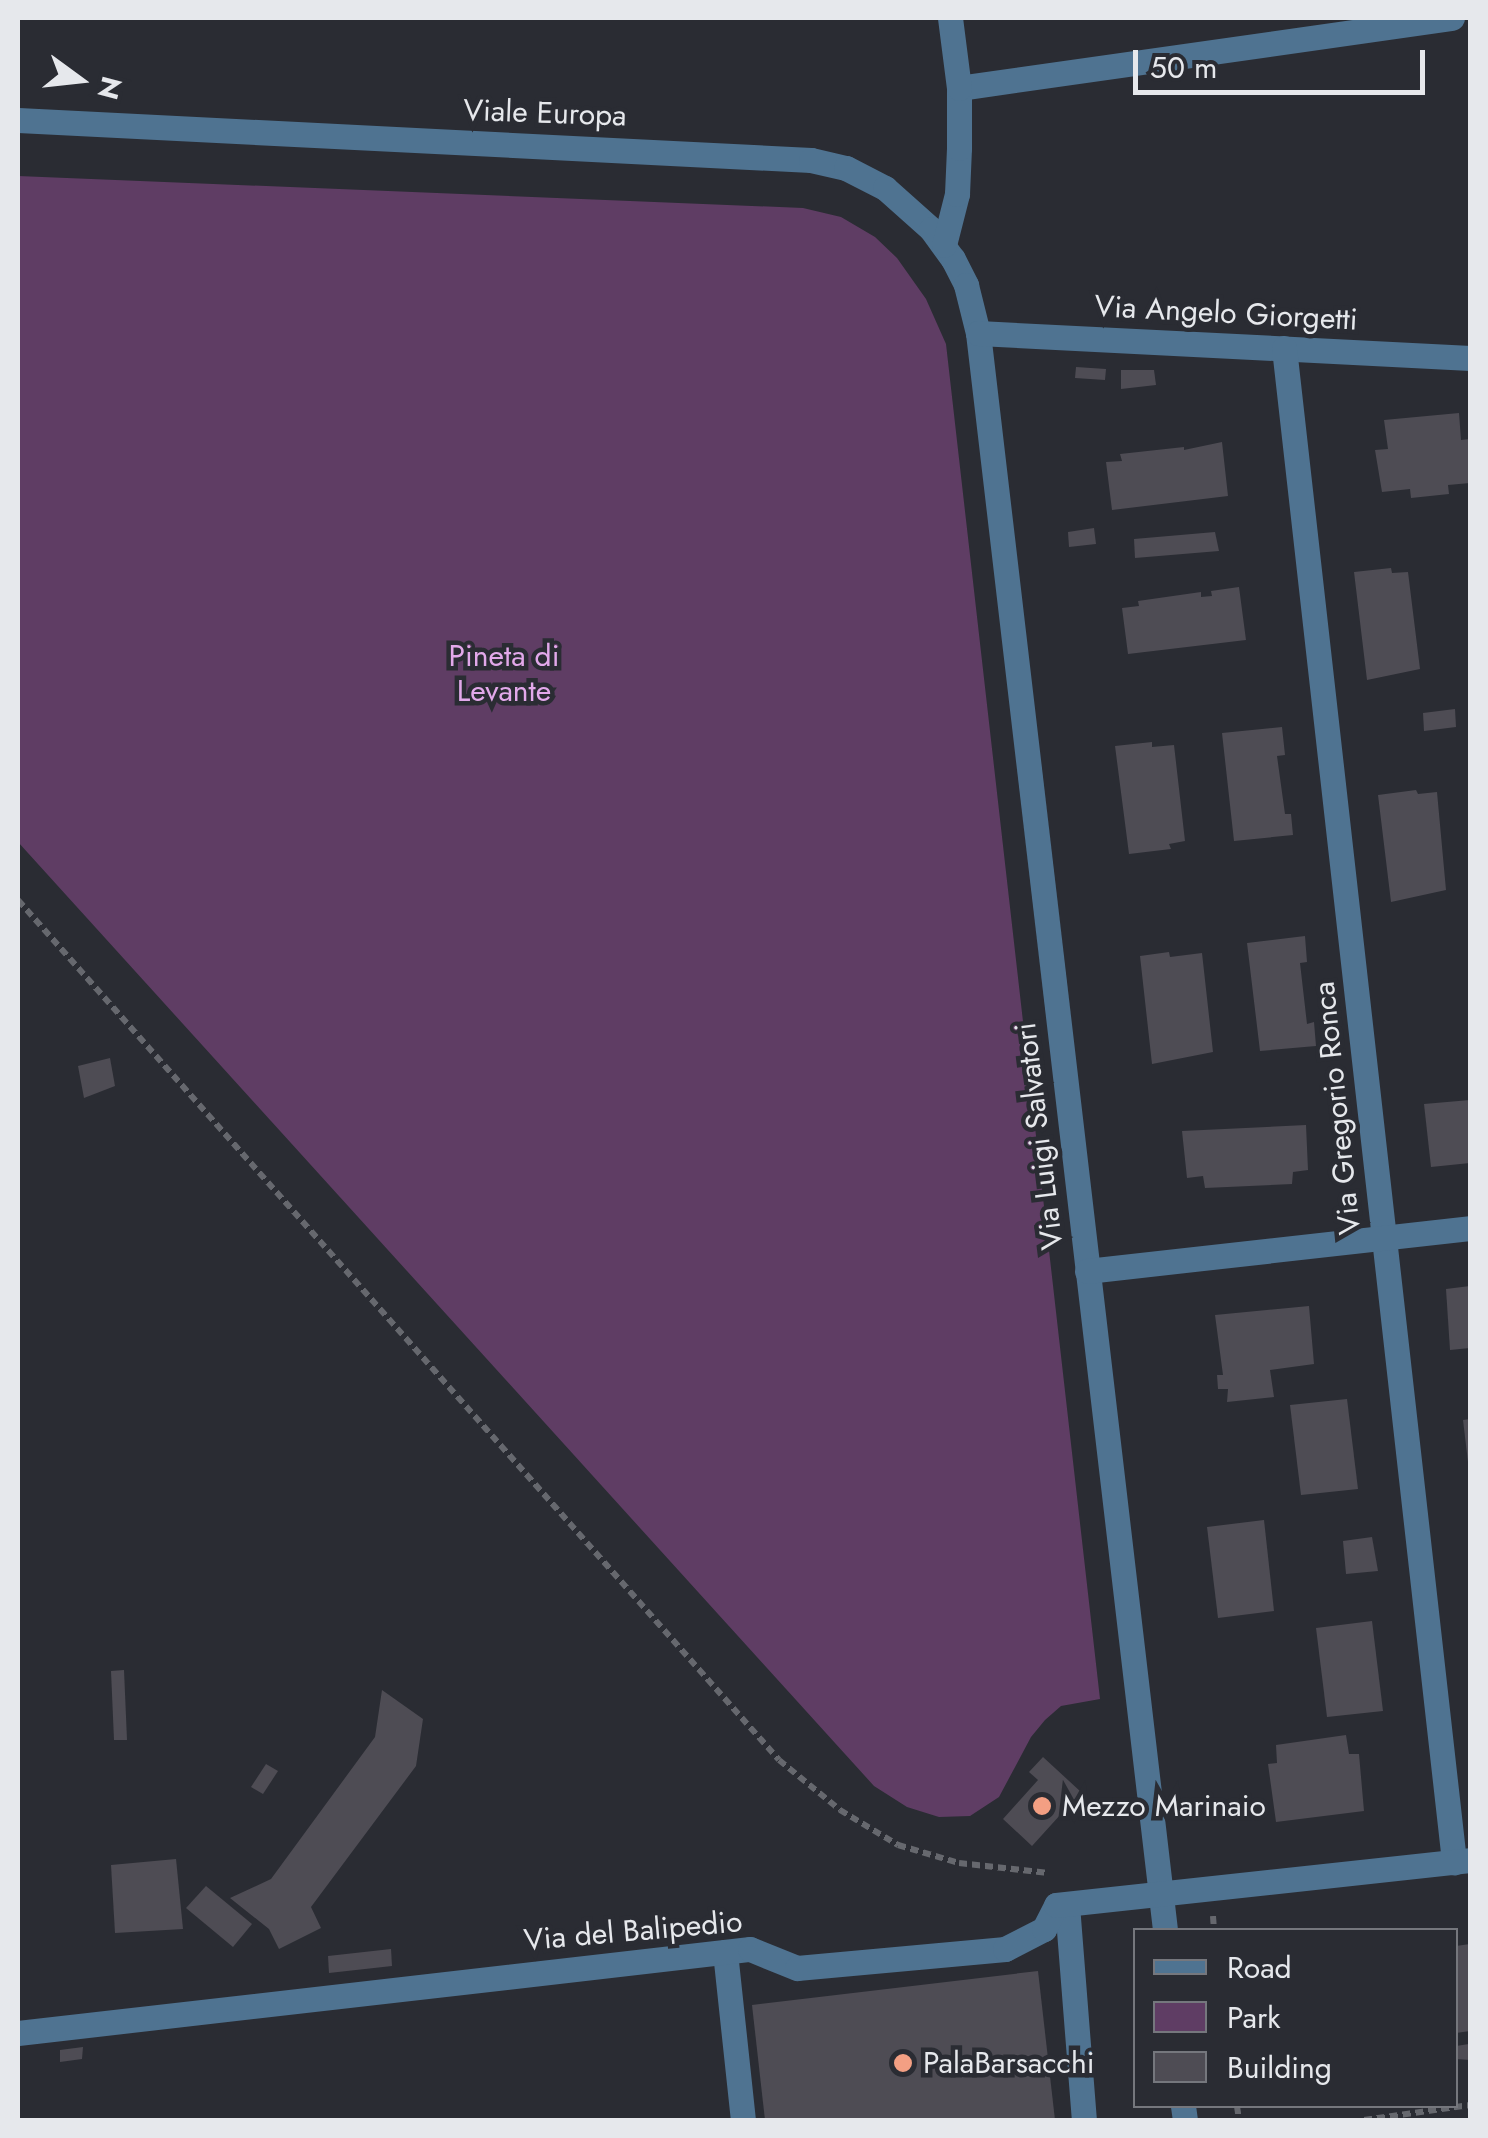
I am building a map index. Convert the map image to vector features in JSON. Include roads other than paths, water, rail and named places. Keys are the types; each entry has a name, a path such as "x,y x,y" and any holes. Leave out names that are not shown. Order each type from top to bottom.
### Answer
{"street":[{"path":"944,245 958,194 959,88 950,18"},
{"path":"959,88 1452,18"},
{"name":"Viale Europa","path":"18,120 811,160 846,168 885,188 944,245 966,285 978,333"},
{"name":"Via Angelo Giorgetti","path":"978,333 1470,358"},
{"name":"Via Luigi Salvatori","path":"978,333 1166,1928"},
{"name":"Via Gregorio Ronca","path":"1284,348 1384,1237 1462,1861"},
{"path":"1087,1271 1470,1228"},
{"path":"1084,2120 1067,1906 1462,1861"},
{"name":"Via del Balipedio","path":"18,2032 725,1952 750,1950 797,1968 1005,1949 1044,1930 1056,1906 1067,1906"},
{"path":"725,1952 743,2120"}],"place":[{"name":"Mezzo Marinaio","path":"1042,1806"},
{"name":"PalaBarsacchi","path":"903,2063"}],"park label":[{"name":"Pineta di Levante","path":"504,673"}]}
